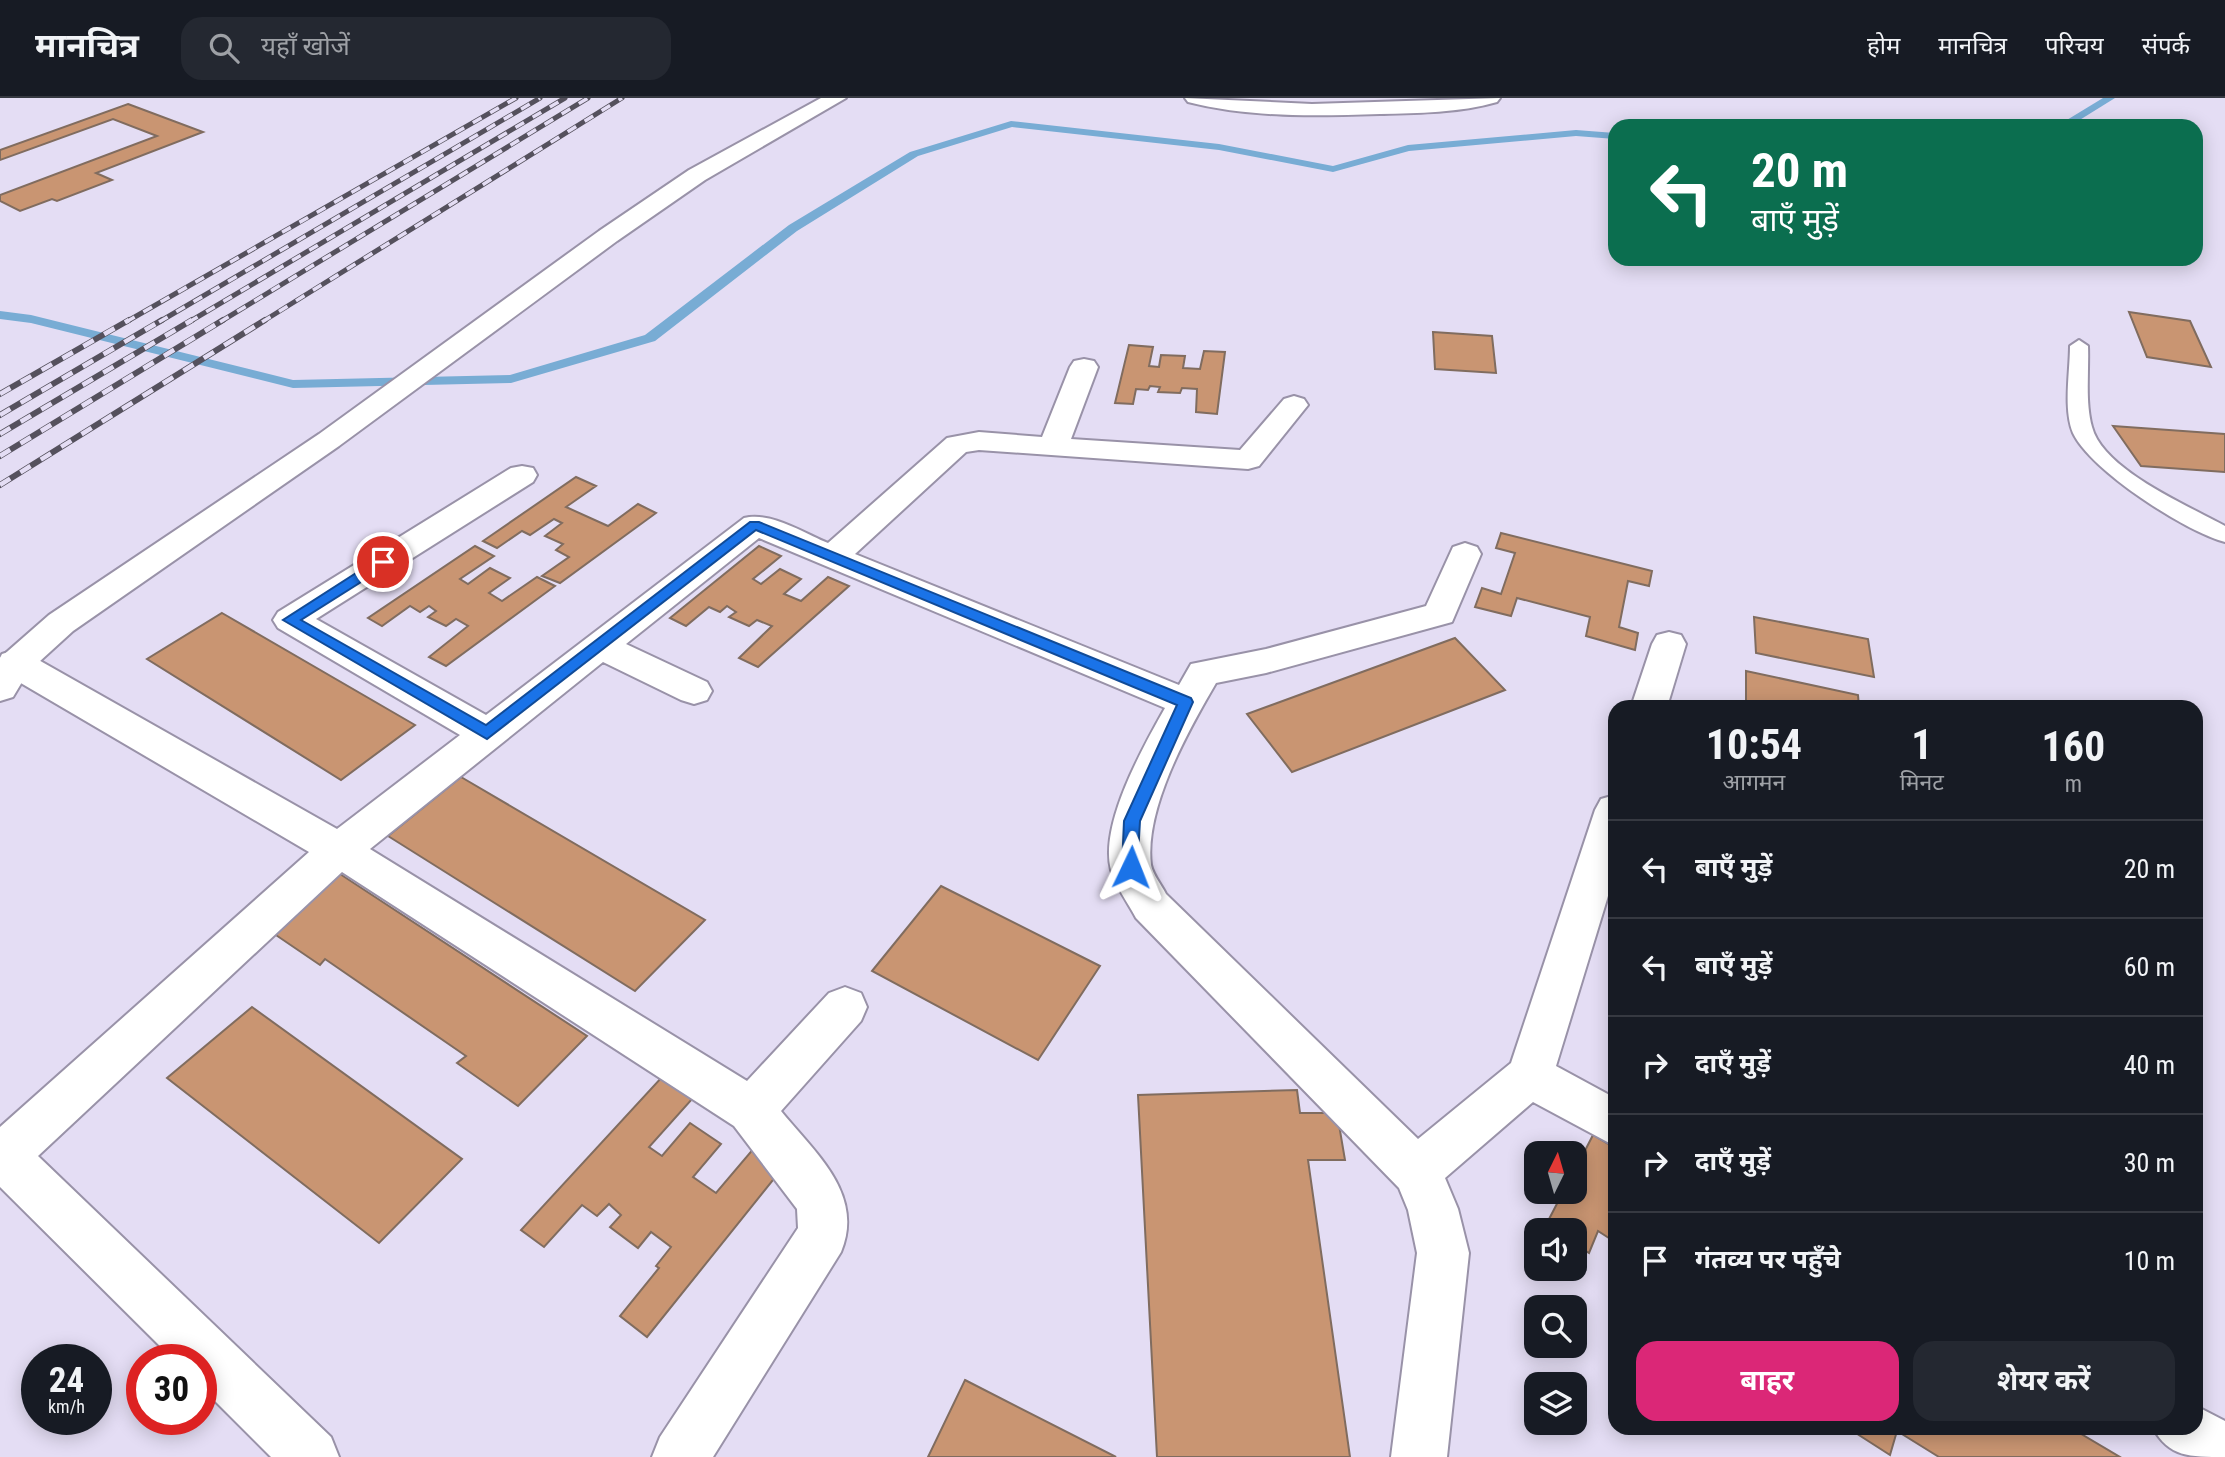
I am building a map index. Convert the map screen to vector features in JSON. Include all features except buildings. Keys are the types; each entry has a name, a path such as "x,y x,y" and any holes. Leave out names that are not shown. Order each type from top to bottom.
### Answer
{"street":[{"path":"680,1457 823,1234 822,1201 751,1110 339,850 7,675 61,623 329,440 697,175 836,98"},
{"path":"1195,98 1244,108 1276,111 1450,106 1490,98"},
{"path":"1053,446 1084,367"},
{"path":"834,555 957,444 979,441 1248,460 1294,405"},
{"path":"487,733 290,620 522,475"},
{"path":"311,1457 1,1154 339,850 755,525 834,555 1186,702"},
{"path":"1419,1457 1443,1253 1433,1209 1416,1171 1151,906 1131,867 1132,821 1186,702 1204,673 1266,661 1440,614 1465,554"},
{"path":"1651,700 1669,644"},
{"path":"598,645 694,691"},
{"path":"1416,1171 1530,1076 1608,832"},
{"path":"751,1110 845,1007"},
{"path":"1530,1076 1608,1119"},
{"path":"2194,1435 2225,1451"}],"lane":[{"path":"2079,346 2082,431 2097,453 2128,479 2225,535"}],"waterway":[{"path":"2074,119 2110,98"},
{"path":"0,315 31,319 293,384 511,379 650,338 793,228 914,154 1011,124 1219,147 1333,169 1408,148 1576,133 1608,135"}],"railway":[{"path":"126,322 516,98"},
{"path":"159,322 540,98"},
{"path":"189,322 565,98"},
{"path":"220,322 588,98"},
{"path":"262,322 622,98"},
{"path":"0,394 129,320"},
{"path":"0,415 162,320"},
{"path":"0,434 192,320"},
{"path":"0,456 223,320"},
{"path":"0,485 265,320"}],"route":[{"path":"383,562 290,620 487,733 755,525 834,555 1186,702 1132,821 1131,867"}]}
